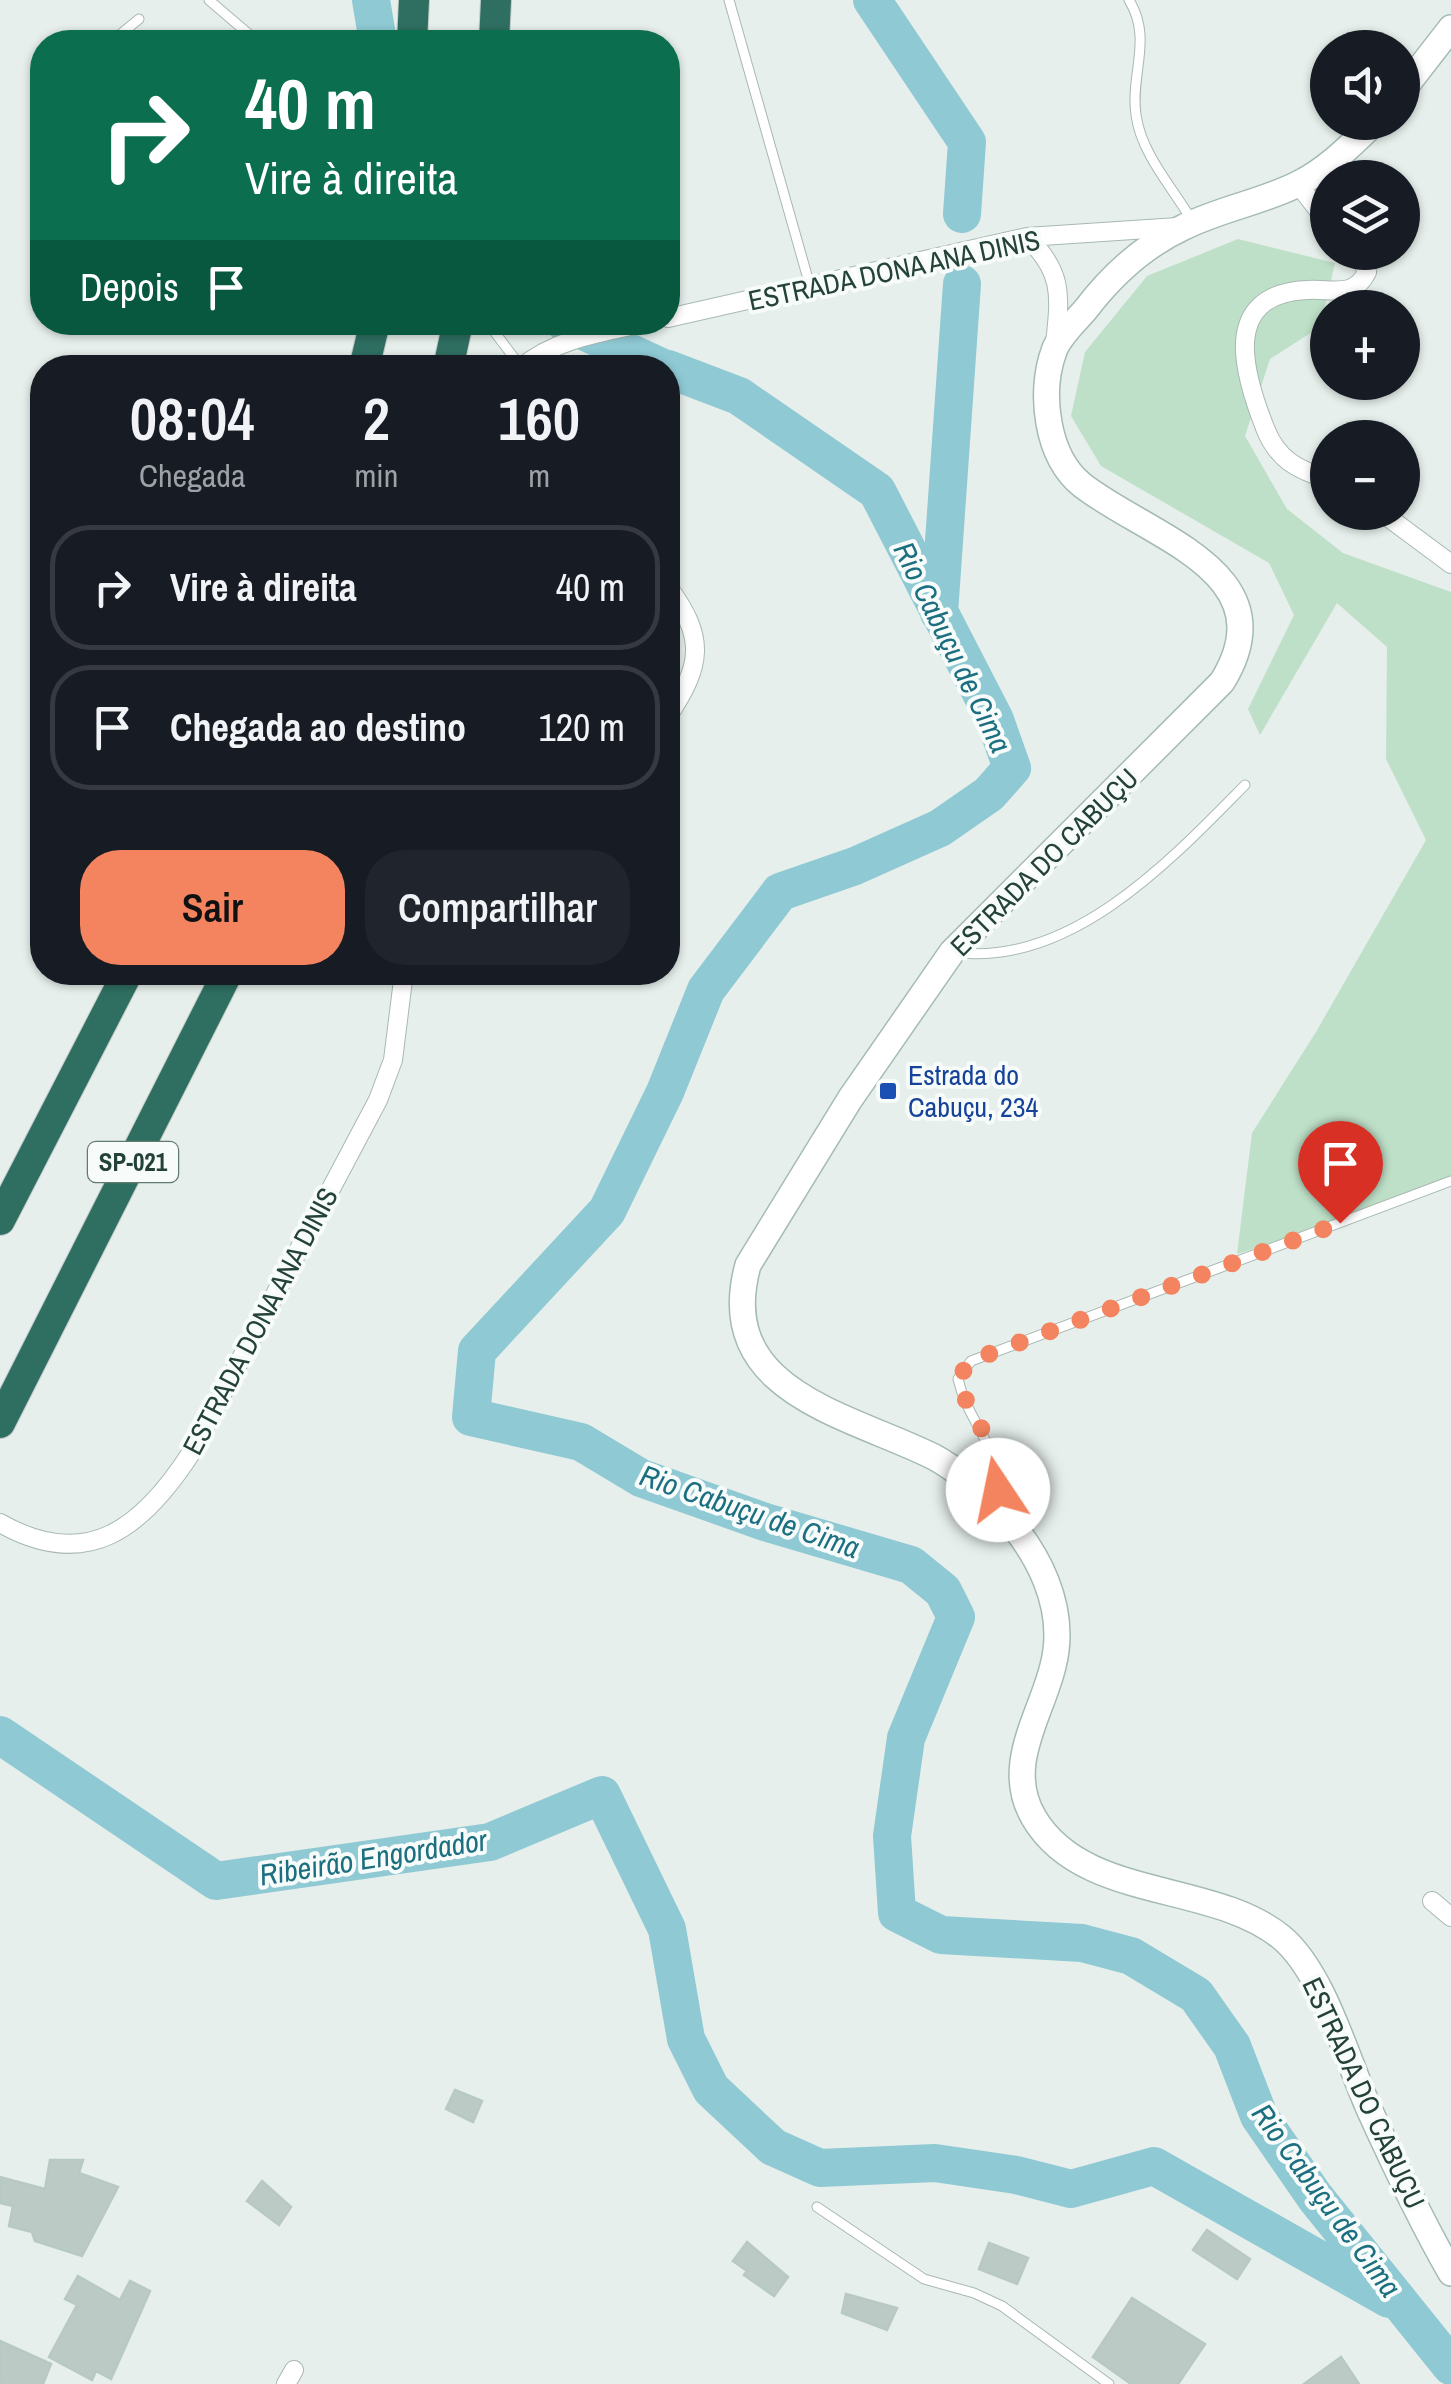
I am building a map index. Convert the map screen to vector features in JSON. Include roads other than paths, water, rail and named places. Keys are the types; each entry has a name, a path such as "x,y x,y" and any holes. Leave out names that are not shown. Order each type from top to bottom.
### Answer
{"highway":[{"path":"413,30 414,0"},
{"path":"495,30 496,0"},
{"path":"0,1220 121,985"},
{"name":"SP-021","path":"0,1422 222,985"}],"main road":[{"path":"1420,68 1451,28"},
{"path":"1054,349 1126,263 1188,225 1298,184 1342,155 1357,140"},
{"name":"ESTRADA DO CABUÇU","path":"1054,349 1046,401 1051,432 1062,462 1080,484 1203,560 1226,583 1237,610 1241,652 1222,682 952,952 850,1099 748,1265 740,1295 741,1325 752,1351 802,1399 936,1458 997,1507 1022,1534 1056,1611 1054,1664 1023,1748 1023,1785 1033,1816 1055,1843 1112,1876 1219,1904 1252,1918 1283,1938 1309,1970 1371,2114 1451,2273"}],"street":[{"path":"1298,184 1310,200"},
{"name":"ESTRADA DONA ANA DINIS","path":"680,315 1028,238 1188,225"},
{"path":"1028,238 1052,264 1058,280 1054,349"},
{"path":"1310,474 1283,458 1268,437 1244,375 1242,354 1255,315 1270,299 1304,290 1344,292 1361,284 1367,270"},
{"path":"537,355 597,335"},
{"path":"1405,530 1451,564"},
{"path":"680,604 690,619 697,650 690,682 680,697"},
{"name":"ESTRADA DONA ANA DINIS","path":"0,1523 51,1544 89,1544 128,1528 163,1496 191,1452 378,1100 393,1060 402,985"},
{"path":"1432,1901 1451,1918"}],"lane":[{"path":"209,0 244,30"},
{"path":"730,0 810,286"},
{"path":"1129,0 1141,26 1135,111 1140,135 1188,225"},
{"path":"126,30 138,19"},
{"path":"497,335 512,355"},
{"path":"952,952 990,956 1034,942 1117,901 1195,836 1245,785"},
{"path":"997,1507 999,1470 958,1379 970,1361 1451,1182"},
{"path":"817,2206 924,2279 974,2292 1002,2306 1109,2384"}],"waterway":[{"name":"Rio Cabuçu de Cima","path":"371,0 376,30"},
{"path":"872,0 967,142 962,214"},
{"path":"939,613 962,284"},
{"name":"Rio Cabuçu de Cima","path":"592,335 635,355"},
{"name":"Rio Cabuçu de Cima","path":"680,374 739,396 877,491 995,720 1012,768 989,794 940,828 855,866 780,892 706,990 665,1092 607,1211 477,1351 471,1417 581,1442 641,1478 765,1522 911,1565 943,1591 956,1617 906,1738 892,1836 897,1913 941,1935 1082,1943 1131,1956 1196,1995 1232,2046 1259,2116 1315,2197 1451,2366"},
{"name":"Ribeirão Engordador","path":"0,1735 216,1881 490,1842 602,1795 667,1929 686,2039 711,2089 773,2147 820,2168 935,2163 1016,2175 1071,2189 1154,2166 1389,2299"}],"place":[{"name":"Estrada do Cabuçu, 234","path":"888,1091"}]}
